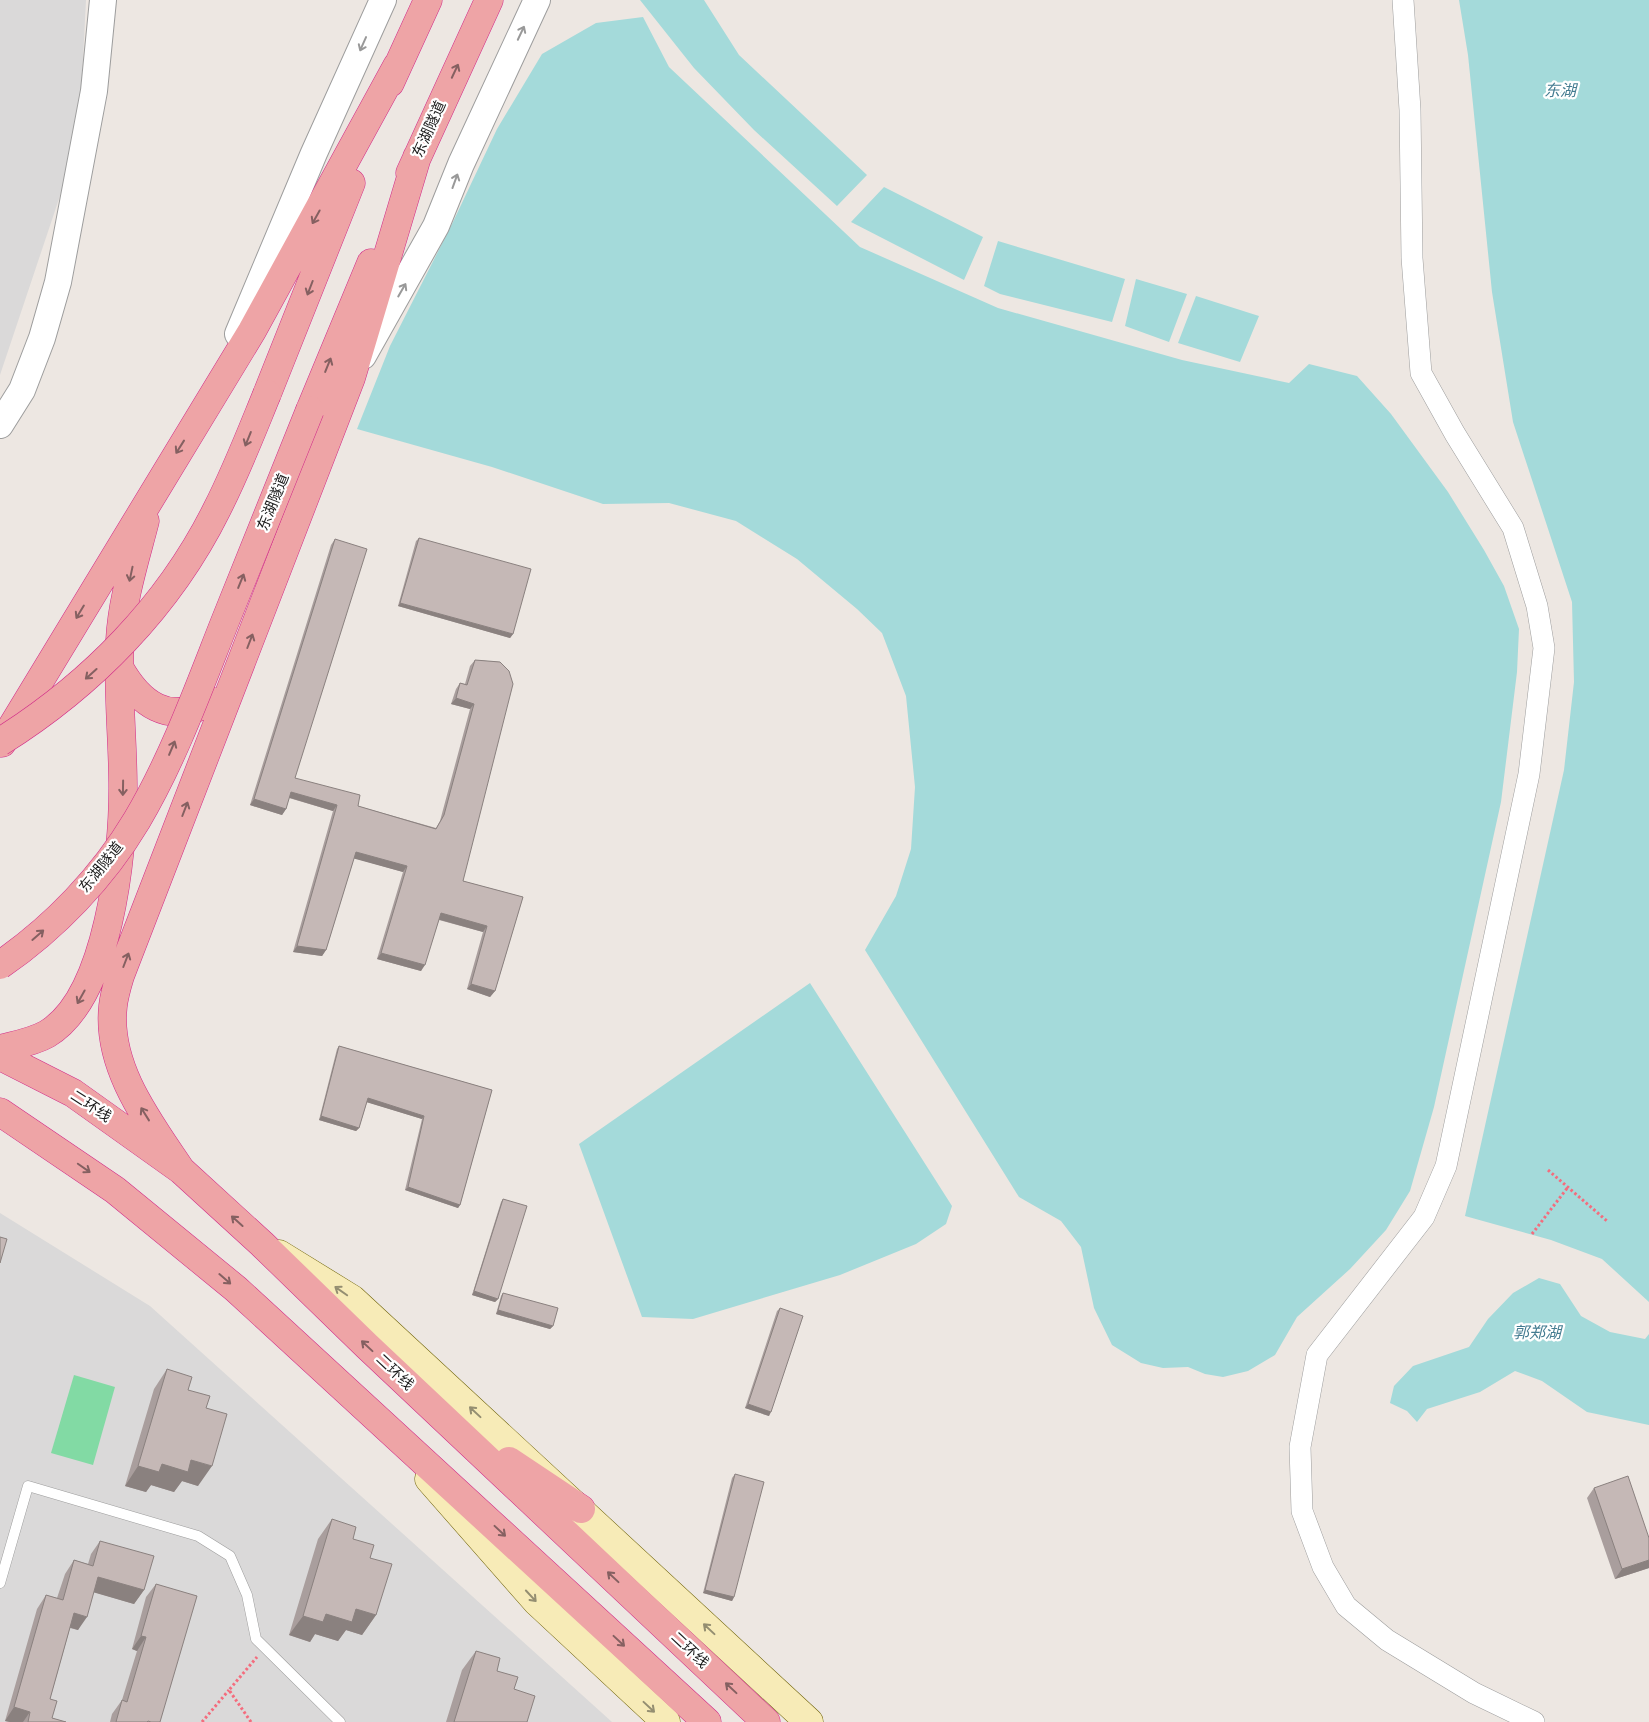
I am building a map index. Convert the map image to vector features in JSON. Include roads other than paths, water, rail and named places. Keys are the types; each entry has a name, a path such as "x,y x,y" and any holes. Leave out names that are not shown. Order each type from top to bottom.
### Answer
{"highway":[{"path":"0,747 271,297 397,66 428,0"},
{"name":"东湖隧道","path":"0,965 58,917 100,872 136,821 166,761 207,666 347,318 417,157 489,0"},
{"path":"0,742 38,718 72,691 136,630 166,591 217,511 267,394 397,66"},
{"path":"181,1170 139,1104 126,1079 118,1056 114,1033 113,1007 120,976 351,378 417,157"},
{"path":"0,1049 21,1044 46,1034 64,1021 76,1006 89,983 100,953 110,915 121,834 123,790 119,666 120,638 125,606 152,493"},
{"path":"119,666 129,684 142,698 154,707 169,712 185,712 203,706 220,694 236,678"},
{"name":"二环线","path":"0,1056 73,1093 181,1170 262,1244 367,1346 766,1722"},
{"path":"0,1112 44,1140 115,1190 173,1235 236,1289 707,1722"},
{"path":"0,1124 44,1140"},
{"path":"439,1412 580,1509"}],"main road":[{"path":"262,1244 340,1289 352,1299 809,1722"},
{"path":"372,1414 537,1602 666,1722"}],"street":[{"path":"0,425 22,390 42,338 58,282 94,91 103,0"},
{"path":"201,414 246,316 314,153 383,0"},
{"path":"351,378 436,226 469,146 536,0"},
{"path":"1403,0 1410,110 1412,258 1422,373 1455,434 1513,528 1537,606 1544,648 1529,774 1446,1166 1424,1217 1317,1355 1300,1447 1302,1511 1323,1567 1346,1606 1387,1640 1474,1693 1534,1722"}],"lane":[{"path":"0,1583 28,1486 198,1536 230,1556 247,1595 256,1639 341,1722"}],"water":[{"path":"640,0 704,0 739,55 867,175 837,206 754,130 694,68"},
{"name":"东湖","path":"1459,0 1649,0 1649,1302 1602,1259 1551,1240 1465,1216 1564,770 1574,682 1572,602 1513,422 1492,292 1468,55"},
{"path":"643,17 669,67 860,247 998,308 1182,360 1289,383 1309,364 1357,376 1391,414 1448,492 1504,586 1519,629 1517,672 1501,802 1434,1107 1410,1191 1386,1230 1350,1269 1297,1317 1275,1355 1248,1371 1223,1377 1205,1374 1188,1367 1163,1368 1141,1363 1112,1345 1094,1308 1081,1247 1061,1221 1019,1197 865,950 896,896 911,849 915,787 906,696 882,633 857,609 797,559 736,521 669,503 603,504 492,467 357,429 390,346 452,224 497,129 542,54 596,23"},
{"path":"884,187 983,237 964,280 851,222"},
{"path":"998,241 1125,279 1112,322 1000,294 984,286"},
{"path":"1136,279 1187,294 1169,342 1125,326"},
{"path":"1196,296 1259,316 1240,362 1178,343"},
{"path":"810,983 952,1206 946,1224 916,1244 840,1275 693,1319 642,1317 579,1144"},
{"name":"郭郑湖","path":"1539,1278 1560,1284 1581,1316 1610,1332 1645,1339 1649,1334 1649,1425 1587,1412 1542,1381 1515,1371 1480,1392 1427,1409 1417,1422 1407,1411 1390,1403 1394,1386 1413,1366 1469,1347 1488,1319 1513,1293"}]}
